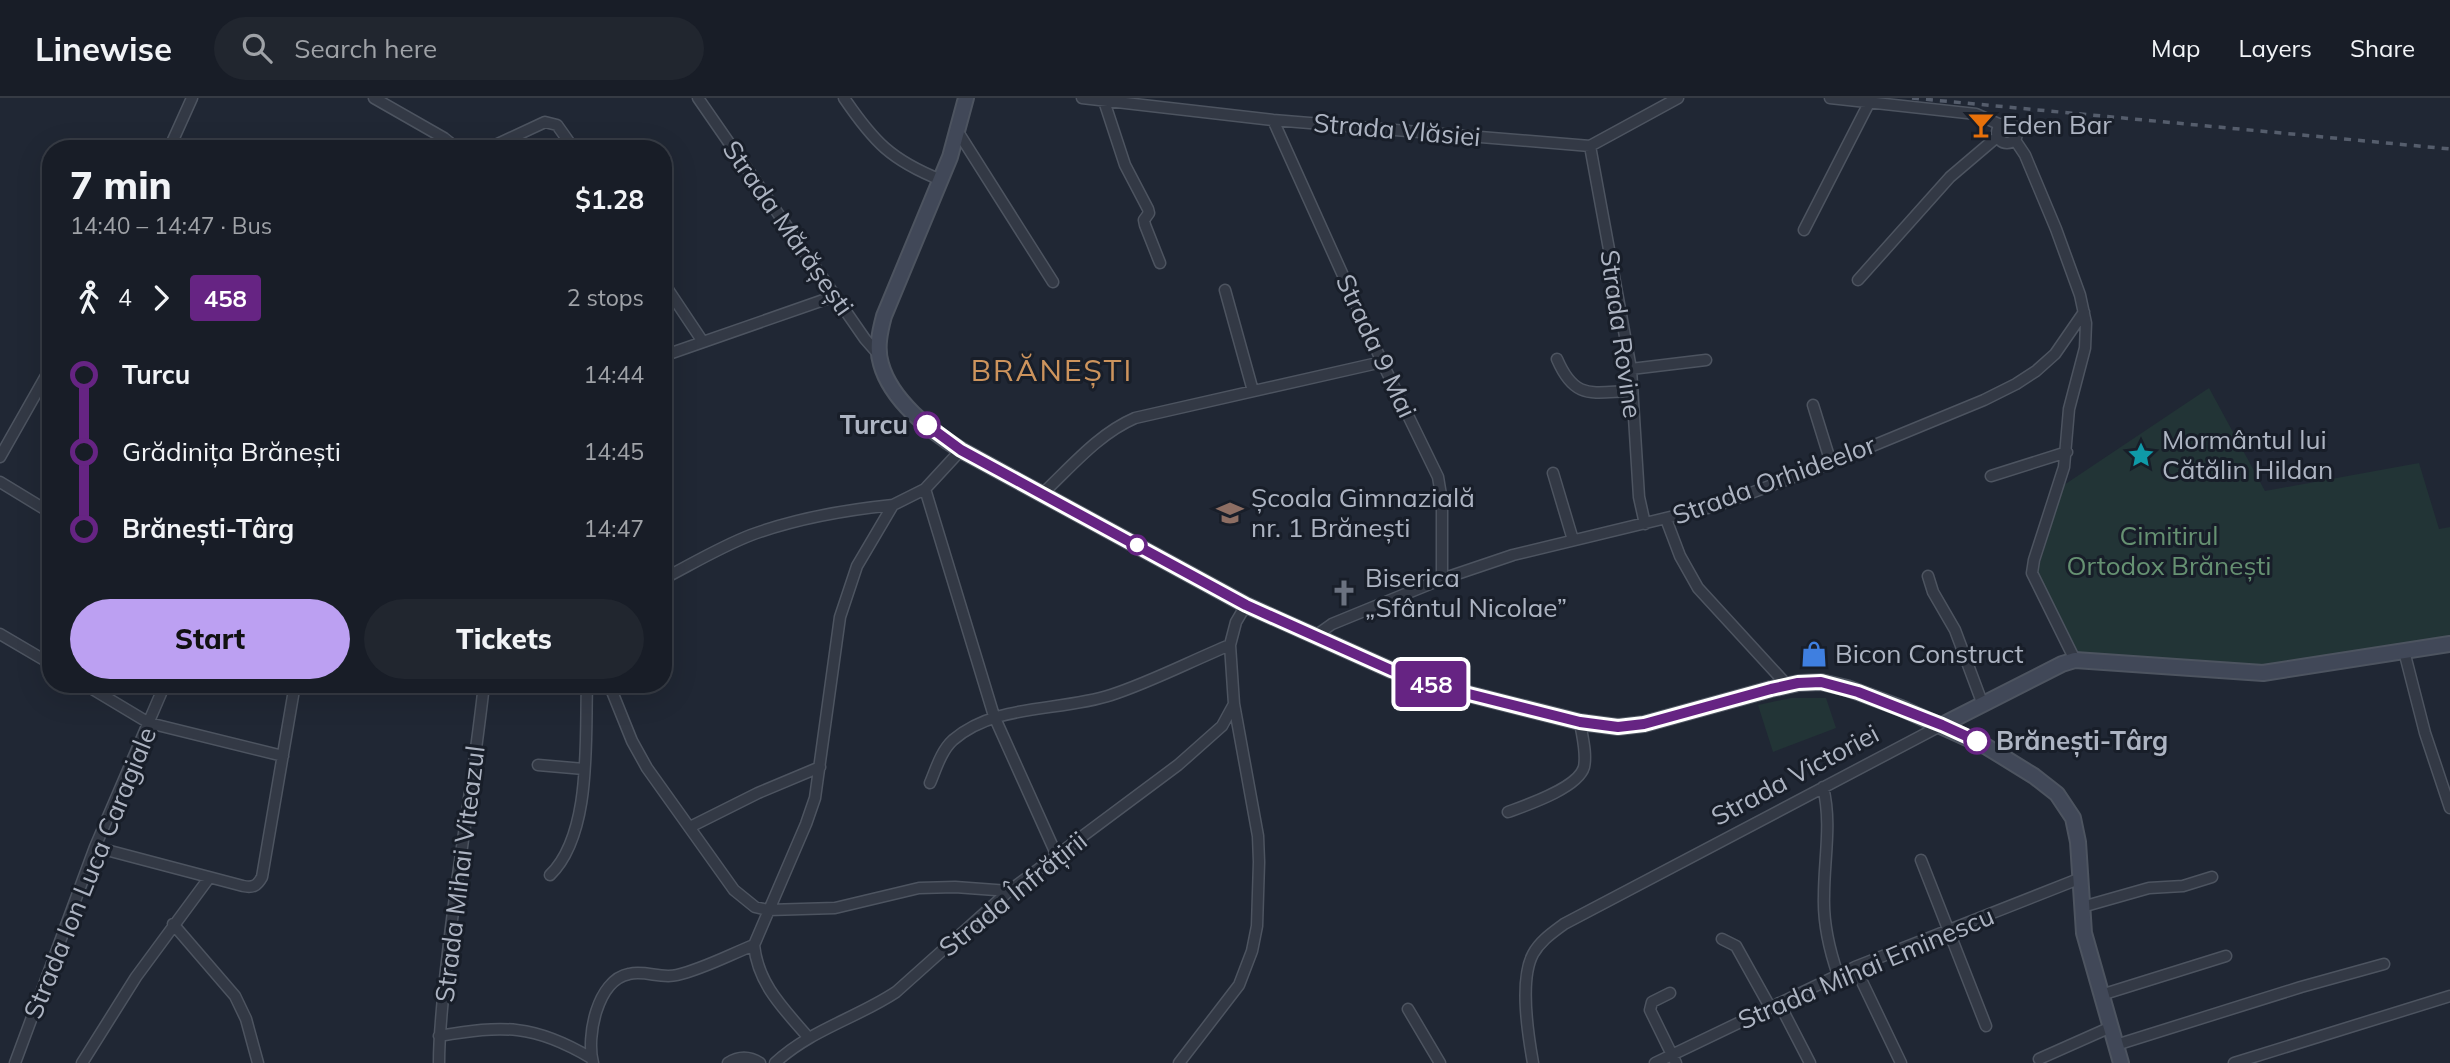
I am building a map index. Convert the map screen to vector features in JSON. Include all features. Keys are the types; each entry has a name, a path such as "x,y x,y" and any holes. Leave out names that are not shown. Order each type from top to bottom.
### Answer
{"main road":[{"path":"966,98 958,132 941,180 884,316 879,340 879,356 885,375 907,405 935,432 961,450 1246,605 1391,670 1433,685 1580,722 1601,726 1632,726 1787,685 1821,682 1847,688 1942,725 2011,760 2057,794 2069,810 2077,830 2084,933 2122,1063"},
{"name":"Strada Victoriei","path":"1942,725 2062,664 2075,660 2263,673 2450,645"}],"street":[{"path":"173,140 192,98"},
{"path":"374,98 447,140"},
{"name":"Strada Mărășești","path":"698,98 879,356"},
{"path":"845,98 871,135 894,157 941,180"},
{"name":"Strada Vlăsiei","path":"1082,98 1273,120 1590,146"},
{"path":"1590,146 1678,98"},
{"path":"1830,98 1976,114 2001,125"},
{"path":"1104,101 1125,165 1148,209 1145,225 1160,263"},
{"path":"1804,230 1869,103"},
{"name":"Strada 9 Mai","path":"1273,120 1441,488 1442,579"},
{"path":"506,140 545,122 557,125 568,140"},
{"path":"2015,140 2005,144 1997,137 1997,130 2007,123 2014,125 2017,131 2015,140 2025,155 2056,229 2084,312 2085,348 2071,395 2067,452 2032,573 2075,660"},
{"path":"958,132 1053,282"},
{"path":"1858,280 1950,177 1997,137"},
{"name":"Strada Rovine","path":"1590,146 1631,369 1639,498 1645,524"},
{"path":"1225,290 1254,391"},
{"path":"672,295 704,342"},
{"path":"672,353 835,296"},
{"name":"Strada Orhideelor","path":"1315,636 1332,624 1442,579 1513,555 1716,506 1831,463 1984,400 2036,371 2055,354 2084,312"},
{"path":"1557,359 1567,380 1579,389 1595,392 1632,391"},
{"path":"1631,369 1706,360"},
{"path":"1042,494 1101,438 1135,418 1382,362"},
{"path":"0,457 42,383"},
{"path":"1813,405 1831,463"},
{"path":"672,574 719,549 780,525 845,510 893,505 925,489 961,450"},
{"path":"1991,476 2067,452"},
{"path":"1553,472 1573,541"},
{"path":"0,482 42,508"},
{"path":"925,489 994,716 1057,856"},
{"path":"808,1037 764,984 755,959 754,945 815,798 845,599 857,566 893,505"},
{"path":"1666,519 1680,556 1698,588 1787,685"},
{"path":"1928,576 1937,602 1955,630 1983,705"},
{"path":"1179,1063 1239,985 1252,951 1257,926 1259,862 1254,809 1234,704 1230,645 1236,622 1246,605"},
{"path":"0,634 42,659"},
{"path":"930,783 945,750 953,741 994,716 1089,701 1113,694 1230,645"},
{"path":"2404,652 2425,733 2450,808"},
{"path":"99,693 149,723 283,756"},
{"name":"Strada Ion Luca Caragiale","path":"15,1063 95,847 161,693"},
{"path":"95,847 209,878 251,887 258,884 262,877 294,693"},
{"name":"Strada Mihai Viteazul","path":"439,1063 439,1036 449,942 483,693"},
{"path":"550,875 563,860 578,817 584,769 587,693"},
{"path":"613,693 647,768 734,890 755,907 768,910 835,908 919,888 956,887 1009,891"},
{"name":"Strada Înfrățirii","path":"775,1063 808,1037 869,1009 896,992 1009,891 1178,765 1222,726 1234,704"},
{"path":"1508,812 1528,805 1576,779 1584,764 1585,753 1580,722"},
{"name":"Strada Victoriei","path":"1533,1063 1526,985 1528,964 1544,939 1564,924 1942,725"},
{"path":"538,765 584,769"},
{"path":"690,827 758,793 820,767"},
{"path":"1823,787 1829,832 1824,919 1826,938 1838,975"},
{"path":"1921,860 1986,1026"},
{"path":"2082,907 2149,888 2183,886 2212,877"},
{"path":"82,1063 173,924 209,878"},
{"name":"Strada Mihai Eminescu","path":"1655,1063 1674,1059 1775,1005 1855,967 2081,878"},
{"path":"173,924 241,1006 258,1063"},
{"path":"1722,939 1736,946 1811,1063"},
{"path":"439,1036 494,1028 522,1030 552,1039 592,1060 593,1028 598,1006 611,984 619,977 629,973 663,977 680,974 754,945"},
{"path":"2101,995 2226,956"},
{"path":"2116,1045 2384,964"},
{"path":"1855,967 1901,1063"},
{"path":"1670,993 1652,1002 1650,1010 1674,1059"},
{"path":"2234,1063 2450,996"},
{"path":"1408,1009 1440,1063"},
{"path":"2039,1059 2111,1027"},
{"path":"728,1063 742,1057 761,1063"}],"green space":[{"name":"Cimitirul Ortodox Brănești","path":"2209,388 2265,491 2419,463 2439,529 2450,527 2450,639 2265,669 2075,657 2036,575 2064,485"},
{"path":"1791,698 1826,698 1836,728 1773,752 1758,705"}],"railway":[{"path":"1912,98 2450,149"}],"bus line":[{"name":"458","path":"927,425 961,450 1246,605 1391,670 1433,685 1580,722 1618,727 1644,724 1798,683 1821,682 1858,692 1977,741"}],"place":[{"name":"Eden Bar","path":"1981,125"},
{"name":"Turcu","path":"927,425"},
{"name":"Mormântul lui Cătălin Hildan","path":"2141,455"},
{"name":"Școala Gimnazială nr. 1 Brănești","path":"1230,513"},
{"name":"Biserica „Sfântul Nicolae”","path":"1344,593"},
{"name":"Bicon Construct","path":"1814,654"},
{"name":"Brănești-Târg","path":"1977,741"}],"district":[{"name":"BRĂNEȘTI","path":"1052,371"}]}
